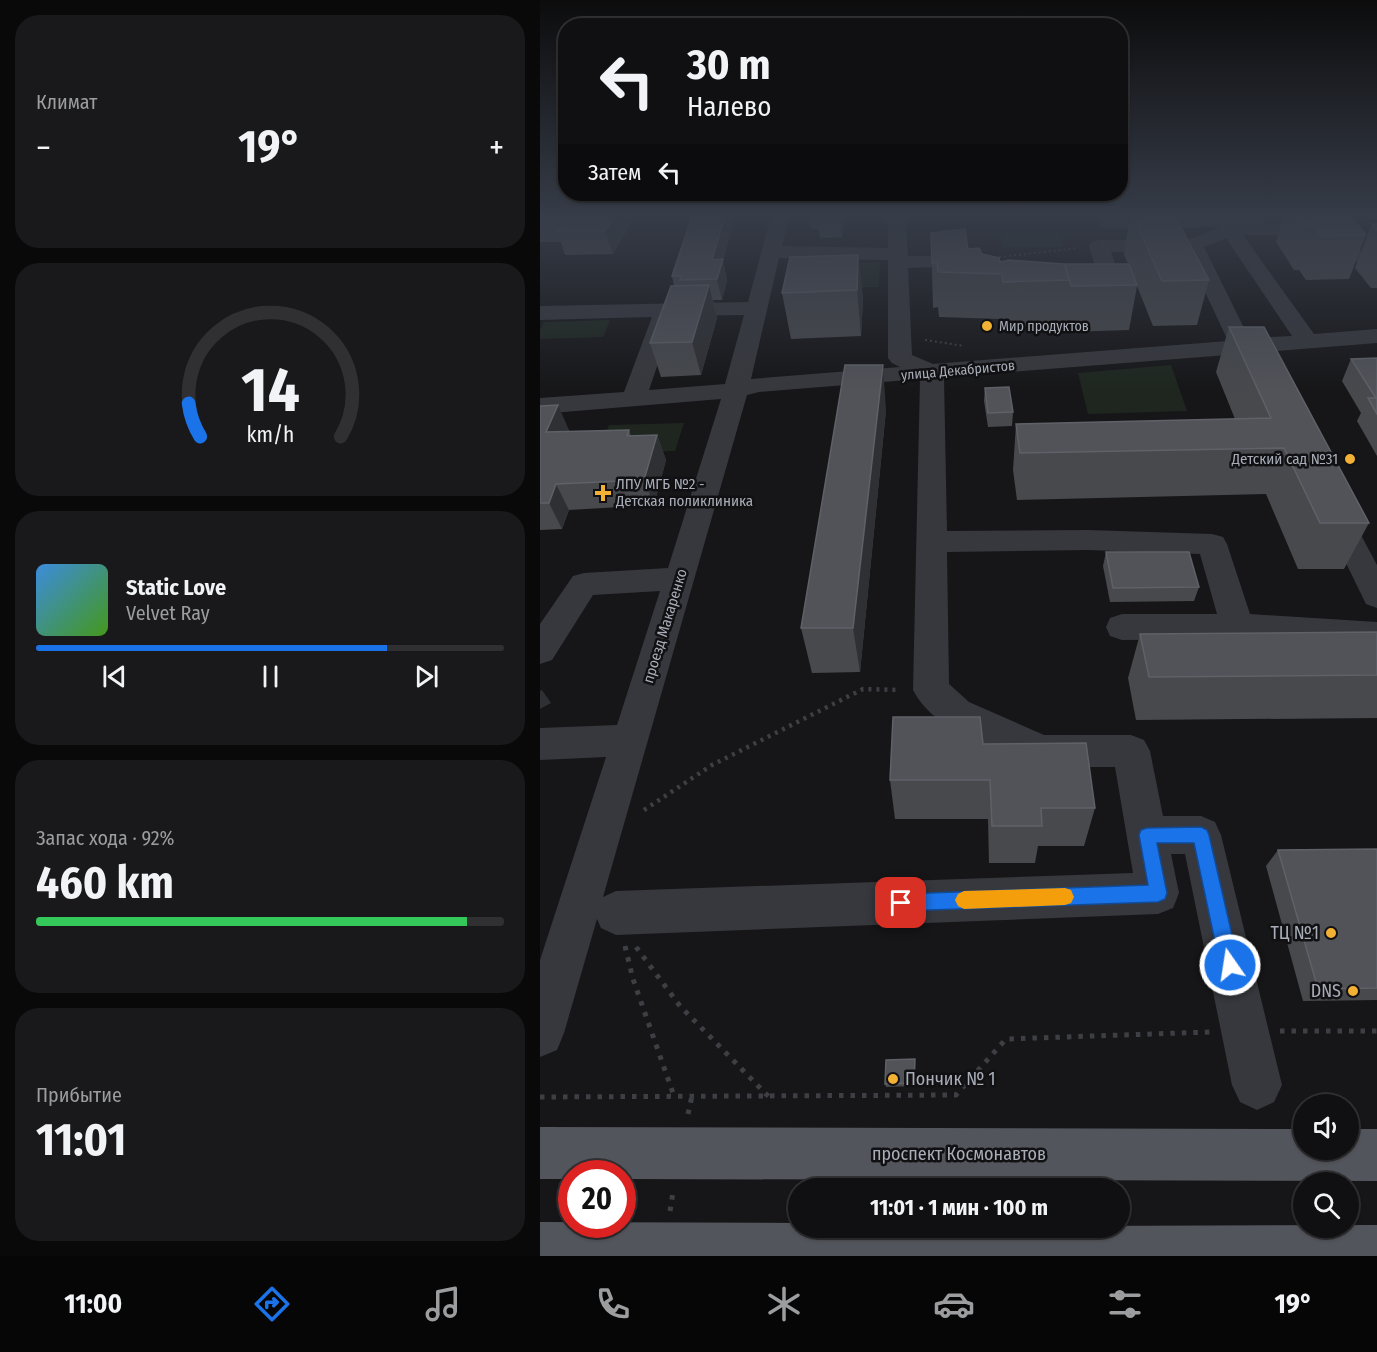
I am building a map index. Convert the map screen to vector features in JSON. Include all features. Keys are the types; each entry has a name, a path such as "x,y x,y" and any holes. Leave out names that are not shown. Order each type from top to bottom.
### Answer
{"main road":[{"name":"проспект Космонавтов","path":"540,1153 1377,1155"},
{"path":"540,1250 1068,1254 1377,1253"}],"street":[{"name":"проезд Макаренко","path":"540,1033 727,426 764,275"},
{"path":"616,913 1158,893 1131,751 1042,751 956,713 931,690 933,389 931,372 900,358 897,275"},
{"path":"1084,300 1113,297 1114,292 1108,275"},
{"path":"1207,275 1239,341 1244,347 1255,352 1271,384"},
{"path":"1261,275 1308,342"},
{"path":"540,313 756,308"},
{"path":"634,399 665,310"},
{"name":"улица Декабристов","path":"540,406 735,391 758,385 1377,336"},
{"path":"1324,490 1377,596"},
{"path":"931,542 1088,540 1212,544 1237,626"},
{"path":"540,651 584,584 680,579"},
{"path":"1122,627 1237,626 1377,635"},
{"path":"540,744 630,740"},
{"path":"1147,835 1201,835 1257,1085"}],"path":[{"path":"644,810 712,765 862,689 931,690"},
{"path":"616,913 633,979 675,1096"},
{"path":"616,913 645,963 697,1024 771,1099"},
{"path":"540,1097 675,1096 771,1099 956,1095 1006,1039 1244,1031 1377,1031"}],"shaded area":[{"path":"808,275 879,275 879,287 806,289"},
{"path":"610,320 603,337 540,339 540,330 544,322"},
{"path":"1171,365 1187,411 1088,414 1078,373"},
{"path":"684,423 675,451 598,453 609,425"}],"building":[{"path":"718,275 717,279 680,280 681,276 672,276"},
{"path":"786,275 857,275 857,290 782,293"},
{"path":"1002,275 1067,275 1069,280 1003,282"},
{"path":"1068,275 1133,275 1137,285 1071,286"},
{"path":"1159,275 1206,275 1209,280 1162,281"},
{"path":"709,285 692,342 650,343 671,286"},
{"path":"1229,327 1264,327 1369,523 1320,523 1284,448 1020,453 1016,424 1271,418"},
{"path":"1377,358 1377,414 1368,398 1376,398 1351,359"},
{"path":"845,365 883,365 853,628 801,628"},
{"path":"1009,387 1013,412 988,413 985,388"},
{"path":"558,405 546,432 629,430 627,436 657,435 644,480 556,484 549,503 540,503 540,406"},
{"path":"1106,552 1189,552 1199,587 1113,588"},
{"path":"1377,632 1377,675 1149,677 1140,634"},
{"path":"893,717 980,717 983,744 1086,743 1095,808 1041,808 1042,826 992,826 990,780 890,780"},
{"name":"ТЦ №1","path":"1377,849 1377,988 1318,989 1278,850"},
{"path":"915,1059 914,1083 885,1084 886,1060"}],"slow traffic":[{"path":"964,900 1065,897"}],"place":[{"name":"Мир продуктов","path":"987,326"},
{"name":"Детский сад №31","path":"1350,459"},
{"name":"ЛПУ МГБ №2 - Детская поликлиника","path":"603,493"},
{"name":"ТЦ №1","path":"1331,933"},
{"name":"DNS","path":"1353,991"},
{"name":"Пончик № 1","path":"893,1079"}],"route":[{"path":"901,903 1158,893 1147,835 1201,835 1230,965"}]}
